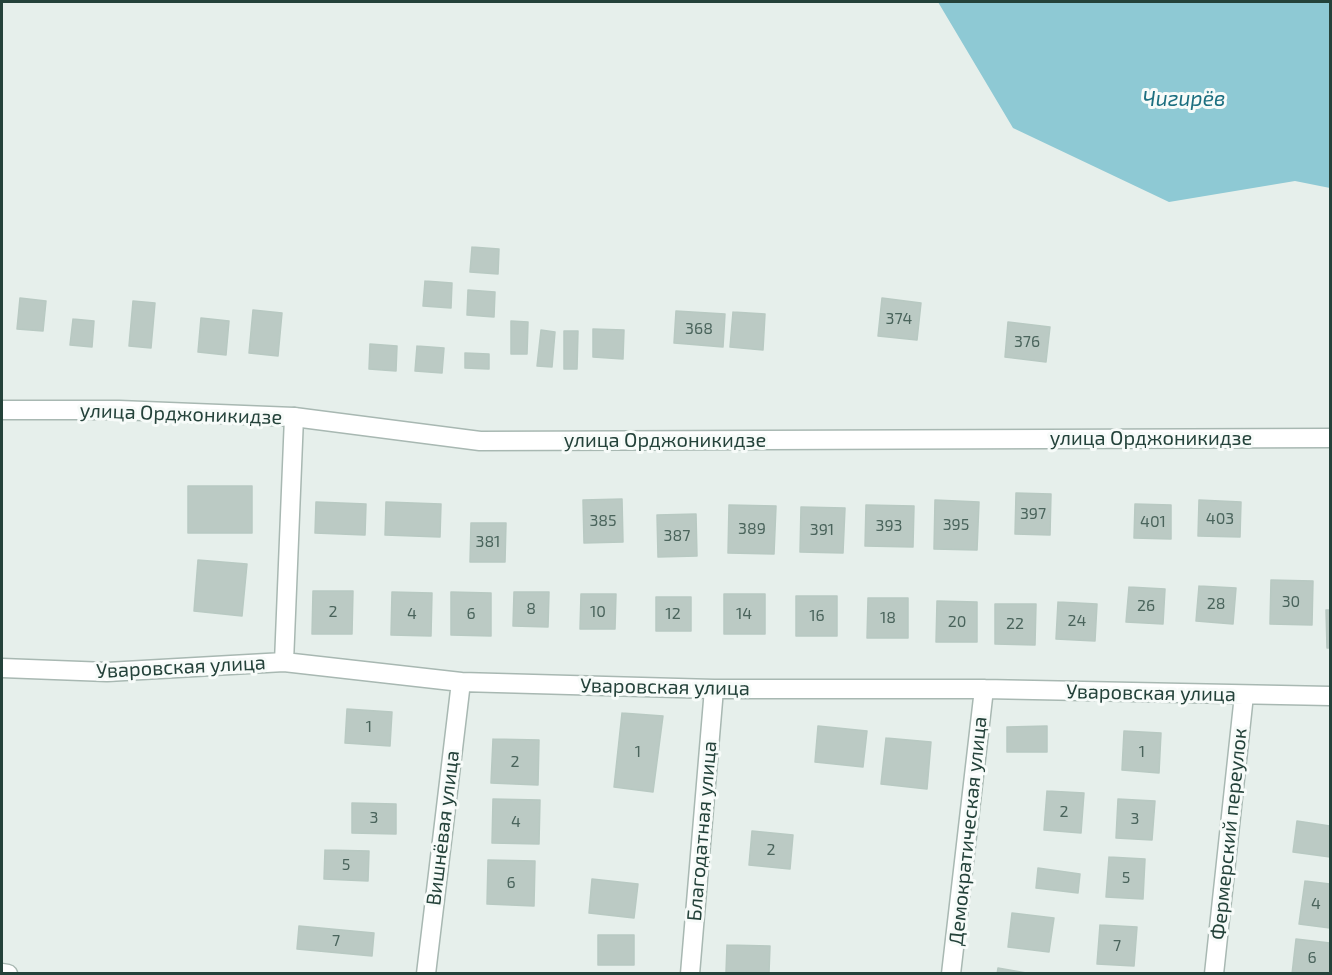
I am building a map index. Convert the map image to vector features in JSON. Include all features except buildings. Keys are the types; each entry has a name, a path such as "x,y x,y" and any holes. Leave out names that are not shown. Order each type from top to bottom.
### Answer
{"street":[{"name":"улица Орджоникидзе","path":"2,410 118,410 294,417 480,441 1330,438"},
{"path":"284,662 294,417"},
{"name":"Уваровская улица","path":"2,668 107,672 284,662 460,682 714,689 984,689 1330,696"},
{"name":"Вишнёвая улица","path":"426,974 460,682"},
{"name":"Благодатная улица","path":"690,974 714,689"},
{"name":"Демократическая улица","path":"951,974 984,689"},
{"name":"Фермерский переулок","path":"1214,974 1244,695"},
{"path":"2,973 8,974"}],"water":[{"name":"Чигирёв","path":"938,2 1330,2 1330,188 1295,181 1169,202 1013,128"}]}
